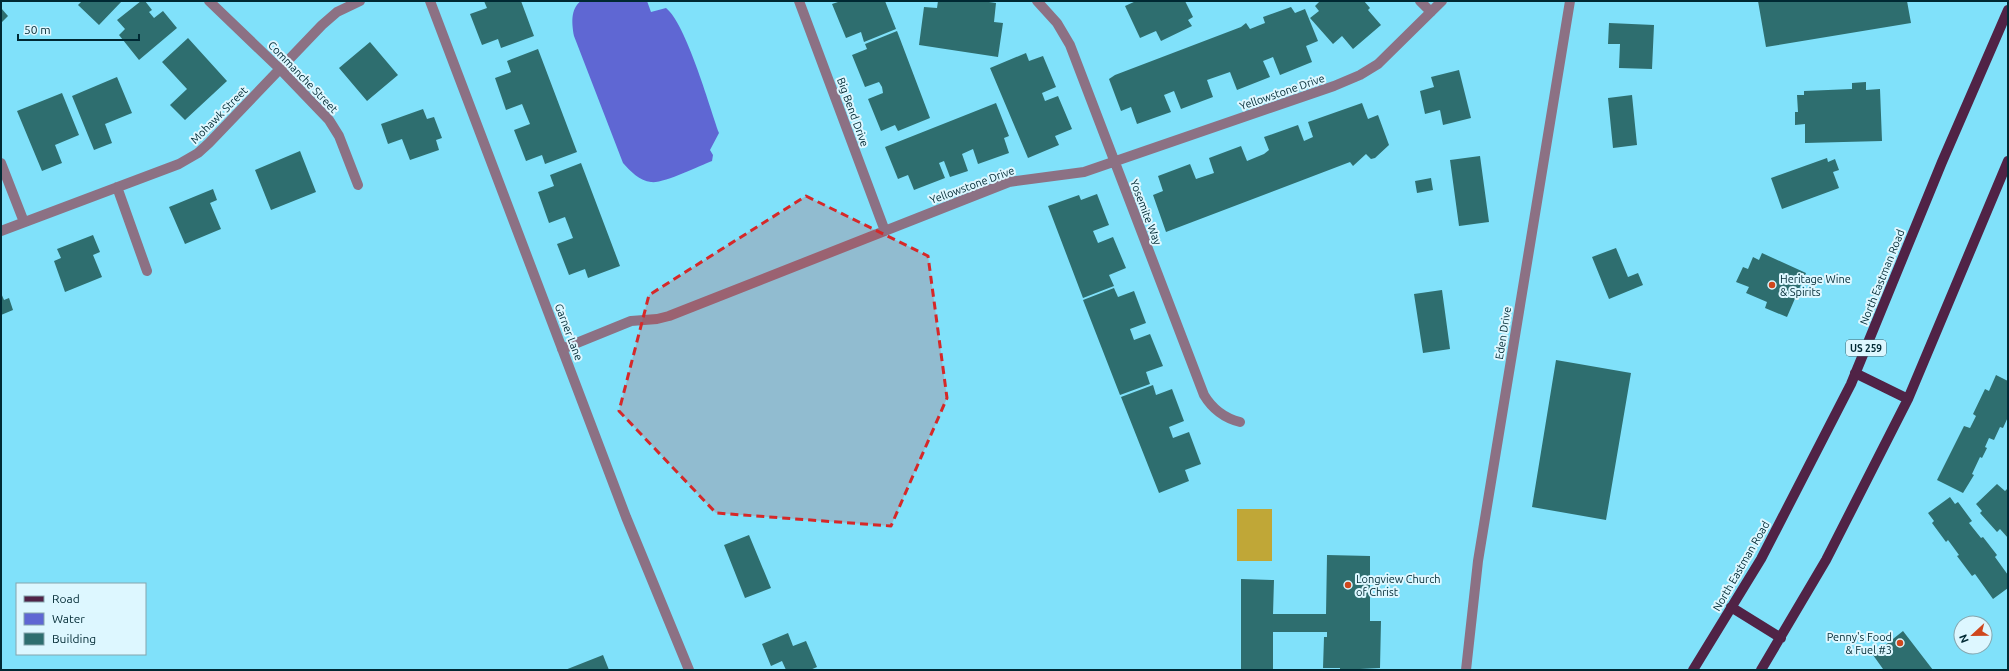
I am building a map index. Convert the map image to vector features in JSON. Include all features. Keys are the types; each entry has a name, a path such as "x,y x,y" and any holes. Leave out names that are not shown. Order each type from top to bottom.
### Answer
{"main road":[{"name":"North Eastman Road","path":"1693,670 1761,559 1855,373 1942,162 2008,10"},
{"path":"1761,670 1826,560 1908,399 2008,161"},
{"path":"1855,373 1908,399"},
{"path":"1731,607 1781,638"}],"street":[{"name":"Commanche Street","path":"209,1 281,70 333,125 358,185"},
{"name":"Mohawk Street","path":"1,232 179,164 198,153 281,70 329,19 347,7 360,1"},
{"name":"Garner Lane","path":"430,1 626,517 689,670"},
{"name":"Big Bend Drive","path":"799,1 884,231"},
{"name":"Yosemite Way","path":"1037,1 1057,23 1070,45 1113,162 1204,395 1211,406 1221,414 1240,422"},
{"path":"1420,1 1431,12"},
{"name":"Yellowstone Drive","path":"562,349 631,321 662,318 1009,182 1072,175 1327,89 1360,75 1378,64 1442,1"},
{"name":"Eden Drive","path":"1466,670 1478,561 1570,1"},
{"path":"1,163 24,222"},
{"path":"117,187 147,270"}],"highlighted area":[{"path":"806,196 928,256 947,398 891,526 716,513 619,411 649,295"}],"shaded area":[{"path":"1237,509 1272,509 1272,561 1237,561"}],"water":[{"path":"581,1 647,1 651,12 666,8 674,17 689,47 719,133 710,150 713,155 712,161 672,178 657,182 651,182 639,178 623,163 574,36 572,22 573,12 577,4"}],"building":[{"path":"82,1 122,1 99,25 78,5"},
{"path":"141,1 145,1 152,10 149,12 154,18 163,11 177,28 139,60 119,35 125,29 117,20"},
{"path":"484,1 521,1 534,36 501,48 498,39 482,45 470,14 487,8"},
{"path":"841,1 885,1 896,29 864,42 861,32 846,38 832,4"},
{"path":"938,1 982,1 996,3 994,22 1003,23 998,57 919,45 924,7 937,8"},
{"path":"1136,1 1185,1 1193,17 1188,20 1192,26 1161,41 1156,31 1140,38 1125,6"},
{"path":"1320,1 1364,1 1370,8 1368,10 1381,25 1353,49 1342,36 1333,44 1310,18 1319,11 1315,6"},
{"path":"1758,1 1907,1 1911,23 1766,47"},
{"path":"1291,7 1295,13 1305,9 1318,41 1306,46 1312,62 1280,75 1273,57 1263,61 1270,77 1237,90 1230,72 1207,80 1213,97 1181,109 1174,91 1164,95 1171,112 1137,124 1131,107 1121,111 1109,79 1115,75 1241,27 1246,23 1250,29 1265,23 1263,17"},
{"path":"1,8 8,16 1,23"},
{"path":"1609,23 1654,25 1652,69 1619,68 1620,44 1608,44"},
{"path":"897,31 930,118 898,131 895,125 881,131 868,99 883,93 882,87 879,82 865,87 852,55 867,49 865,44"},
{"path":"188,38 227,81 185,120 170,105 187,89 162,62"},
{"path":"370,42 398,75 367,101 339,68"},
{"path":"538,49 577,152 545,164 542,155 526,161 514,130 530,124 522,104 506,110 495,78 511,72 507,61"},
{"path":"1026,53 1029,61 1043,56 1056,87 1042,93 1045,101 1058,96 1072,129 1055,136 1059,145 1028,158 990,68"},
{"path":"1459,70 1471,118 1443,125 1440,110 1425,114 1420,91 1434,87 1431,77"},
{"path":"117,77 132,113 105,124 112,143 94,150 72,96"},
{"path":"1866,82 1866,90 1880,89 1882,141 1805,143 1805,124 1795,125 1795,112 1798,112 1797,95 1804,95 1804,91 1852,89 1852,83"},
{"path":"62,93 79,135 55,145 62,163 42,171 17,111"},
{"path":"1632,95 1637,145 1613,148 1608,98"},
{"path":"996,103 1009,136 1004,138 1009,153 978,164 973,149 962,154 968,171 950,177 944,161 939,163 945,178 914,190 908,175 898,179 885,147"},
{"path":"1362,103 1368,119 1378,115 1389,145 1375,158 1371,159 1366,154 1353,166 1350,162 1166,232 1153,195 1163,191 1158,176 1190,164 1196,179 1214,173 1209,158 1241,146 1247,161 1264,154 1269,150 1264,137 1298,125 1304,141 1313,137 1308,122"},
{"path":"423,109 427,119 434,117 442,138 436,140 439,150 410,160 402,139 388,144 381,124"},
{"path":"300,151 316,192 271,210 255,170"},
{"path":"1480,156 1489,222 1459,226 1450,160"},
{"path":"1827,158 1828,162 1835,159 1839,170 1833,172 1839,188 1782,209 1771,178"},
{"path":"581,163 620,266 588,278 585,269 569,275 557,244 573,238 565,217 549,223 538,192 554,186 550,175"},
{"path":"1431,178 1433,190 1417,193 1415,181"},
{"path":"213,189 217,200 210,203 221,229 185,244 169,207"},
{"path":"1097,194 1109,225 1093,231 1098,243 1113,237 1126,268 1109,275 1114,286 1083,298 1048,206 1079,195 1081,200"},
{"path":"93,235 100,252 93,255 102,277 65,292 54,261 61,258 57,249"},
{"path":"1616,248 1628,277 1638,273 1643,285 1609,299 1592,257"},
{"name":"Heritage Wine & Spirits","path":"1762,253 1806,273 1787,317 1765,308 1767,302 1746,293 1749,287 1736,282 1743,267 1748,269 1753,257 1759,260"},
{"path":"1114,288 1118,297 1134,291 1146,323 1130,329 1134,340 1150,334 1163,366 1146,372 1150,384 1120,395 1083,300"},
{"path":"1442,290 1450,349 1423,353 1414,294"},
{"path":"1,293 4,300 9,298 13,310 1,315"},
{"path":"1556,360 1631,373 1606,520 1532,507"},
{"path":"1996,375 2008,381 2008,417 2003,428 2000,427 1994,440 1989,438 1985,447 1987,448 1982,458 1980,457 1972,474 1974,475 1963,493 1937,480 1964,426 1970,428 1976,416 1973,414 1985,389 1989,391"},
{"path":"1153,385 1156,395 1172,389 1184,421 1169,427 1173,438 1189,432 1201,464 1185,470 1189,481 1159,493 1121,397"},
{"path":"1997,484 2005,491 2008,488 2008,538 2000,529 1997,532 1980,513 1982,511 1976,504"},
{"path":"1950,497 1955,504 1958,502 1972,521 1969,523 1981,538 1983,537 1997,555 1995,557 2008,575 2008,588 1993,599 1975,574 1972,576 1957,556 1959,555 1948,540 1946,542 1932,523 1934,521 1928,513"},
{"path":"749,535 771,588 745,598 724,545"},
{"name":"Longview Church of Christ","path":"1327,555 1370,556 1370,621 1381,621 1380,668 1340,670 1340,668 1323,668 1324,637 1327,637 1327,632 1273,632 1273,670 1241,670 1241,579 1274,580 1273,614 1326,614"},
{"name":"Penny's Food & Fuel #3","path":"1903,631 1933,670 1881,670 1883,669 1873,655"},
{"path":"788,633 793,646 806,641 817,667 810,670 786,670 782,661 771,666 762,644"},
{"path":"603,655 609,670 565,670"}],"place":[{"name":"Heritage Wine & Spirits","path":"1772,285"},
{"name":"Longview Church of Christ","path":"1348,585"},
{"name":"Penny's Food & Fuel #3","path":"1900,643"}]}
